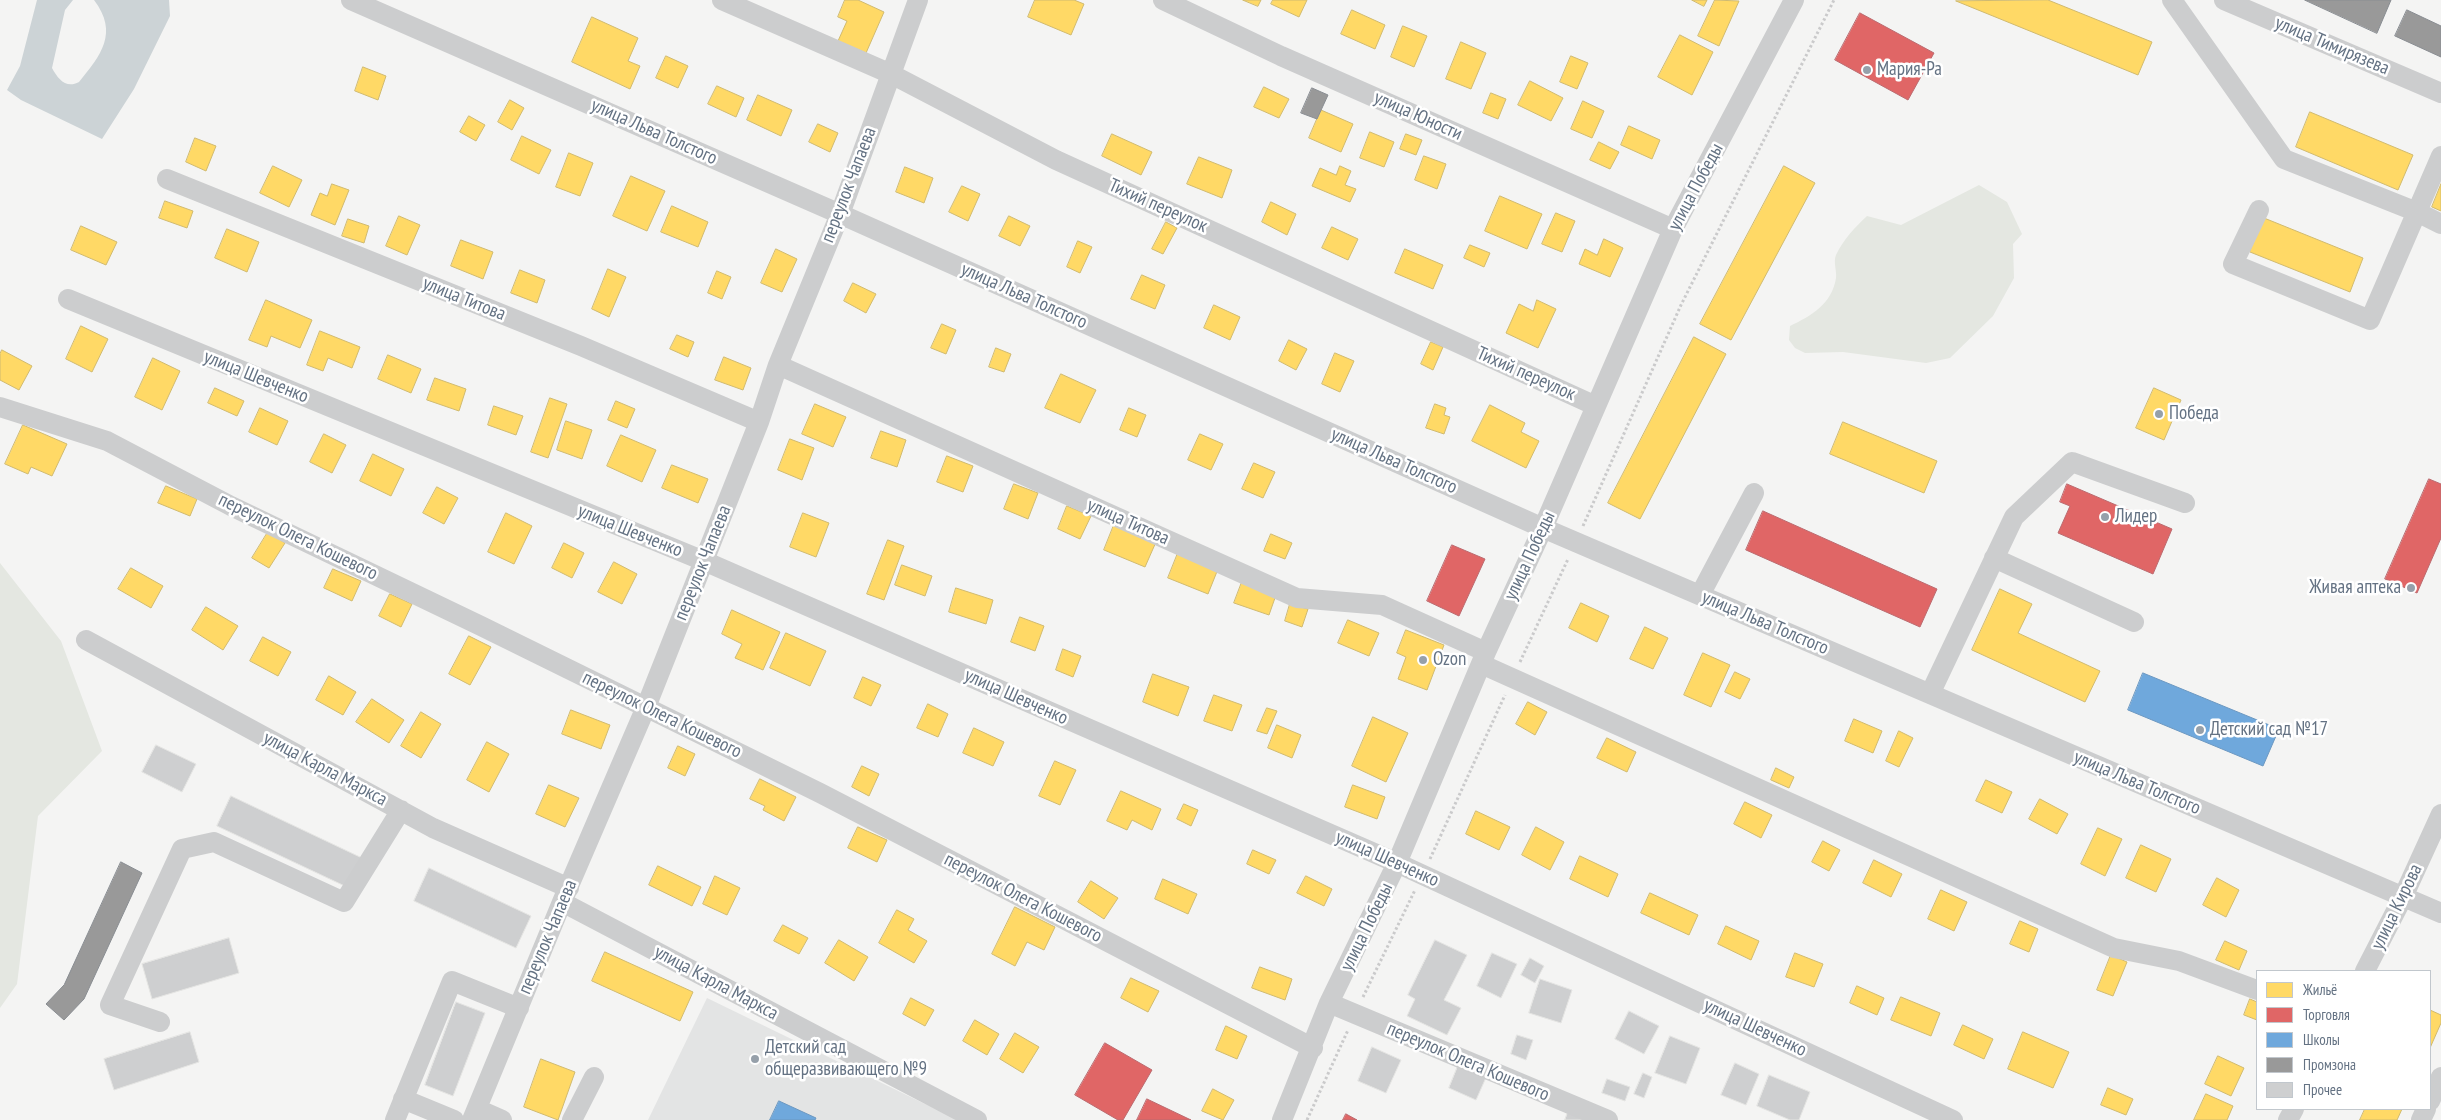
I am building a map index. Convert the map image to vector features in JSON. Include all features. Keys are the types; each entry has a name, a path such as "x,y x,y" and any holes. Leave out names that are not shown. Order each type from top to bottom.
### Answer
{"street":[{"name":"улица Льва Толстого","path":"351,0 840,214 1544,528 2441,913"},
{"name":"Тихий переулок","path":"722,0 891,74 1056,160 1596,406"},
{"name":"переулок Чапаева","path":"475,1114 565,895 646,707 704,562 759,422 778,365 840,214 918,0"},
{"name":"улица Юности","path":"1163,0 1281,56 1674,229"},
{"path":"2172,0 2284,158 2417,212 2441,224"},
{"name":"улица Тимирязева","path":"2224,0 2441,93"},
{"name":"улица Победы","path":"1282,1120 1330,1003 1398,863 1484,658 1544,528 1674,229 1787,2"},
{"path":"2259,210 2233,264 2370,320 2441,156"},
{"name":"улица Титова","path":"167,179 572,342 759,422"},
{"name":"улица Шевченко","path":"68,299 704,562 1398,863 1920,1113 1953,1120"},
{"name":"улица Титова","path":"778,365 1297,598 1382,605 1484,658 2114,948 2178,961 2256,990"},
{"name":"переулок Олега Кошевого","path":"0,407 107,442 231,506 820,793 1313,1048"},
{"path":"1930,694 2014,517 2072,462 2185,504"},
{"path":"1700,596 1754,493"},
{"path":"1994,558 2134,622"},
{"name":"улица Карла Маркса","path":"86,640 433,828 565,895 977,1120"},
{"path":"160,1022 110,1006 182,849 214,842 344,902 401,810"},
{"name":"улица Кирова","path":"2366,970 2403,897 2441,814"},
{"path":"395,1120 452,981 519,1008"},
{"name":"переулок Олега Кошевого","path":"1330,1003 1608,1120"},
{"path":"572,1120 594,1077"},
{"path":"2431,1099 2441,1077"},
{"path":"403,1099 454,1120"},
{"path":"475,1114 502,1120"}],"shaded area":[{"path":"37,0 73,0 65,10 52,68 63,82 74,84 79,82 94,62 104,43 105,23 94,0 169,0 170,16 134,89 102,139 21,100 7,90 20,66"},
{"path":"1979,185 2007,202 2022,234 2013,244 2014,278 1993,316 1950,358 1926,363 1843,352 1805,353 1795,348 1789,340 1790,326 1813,313 1830,295 1836,278 1836,255 1842,244 1867,216 1901,225"},
{"path":"0,563 61,641 102,751 38,816 17,984 0,1008"},
{"name":"Детский сад общеразвивающего №9","path":"707,998 958,1120 648,1120"}],"building: Жильё":[{"path":"845,0 858,0 884,12 866,53 838,41 847,21 838,17"},
{"path":"1035,0 1074,0 1084,4 1071,35 1028,17"},
{"path":"1243,0 1261,0 1258,6"},
{"path":"1273,0 1307,0 1299,17 1271,4"},
{"path":"1692,0 1707,0 1704,6"},
{"path":"1715,0 1739,1 1719,46 1698,36"},
{"path":"2048,0 2152,42 2138,75 1956,1"},
{"path":"1352,10 1385,25 1375,49 1341,34"},
{"path":"592,17 638,38 628,61 640,66 630,89 572,62"},
{"path":"1403,26 1427,36 1414,67 1391,57"},
{"path":"1680,35 1713,52 1692,95 1658,77"},
{"path":"1461,42 1486,53 1471,89 1446,79"},
{"path":"666,56 688,66 678,88 656,78"},
{"path":"1571,56 1588,63 1577,89 1560,82"},
{"path":"363,67 386,76 378,100 355,91"},
{"path":"1530,81 1563,98 1551,121 1518,105"},
{"path":"717,86 744,98 736,117 708,104"},
{"path":"1264,87 1289,99 1279,118 1254,107"},
{"path":"1491,93 1506,99 1498,119 1483,113"},
{"path":"758,95 792,110 781,136 747,120"},
{"path":"510,100 524,108 512,130 498,122"},
{"path":"1583,101 1604,111 1592,138 1571,129"},
{"path":"1321,110 1353,124 1341,152 1309,138"},
{"path":"2310,112 2413,155 2398,190 2296,147"},
{"path":"469,116 485,125 476,141 460,132"},
{"path":"818,124 838,133 830,152 809,142"},
{"path":"1629,126 1660,140 1652,159 1621,145"},
{"path":"1370,132 1394,142 1384,167 1360,158"},
{"path":"1112,134 1152,152 1141,175 1102,156"},
{"path":"1406,134 1422,140 1416,155 1400,149"},
{"path":"522,136 551,150 539,174 511,160"},
{"path":"195,138 216,146 206,171 186,162"},
{"path":"1599,142 1619,152 1610,169 1590,160"},
{"path":"569,153 593,163 580,196 556,187"},
{"path":"1424,156 1446,164 1437,189 1415,180"},
{"path":"1199,157 1232,170 1222,198 1187,184"},
{"path":"273,166 302,180 289,207 260,193"},
{"path":"1340,166 1351,171 1345,185 1356,189 1350,202 1312,186 1320,168 1336,175"},
{"path":"1784,166 1815,183 1731,340 1700,324"},
{"path":"905,167 933,178 924,203 896,192"},
{"path":"631,176 665,191 647,231 613,216"},
{"path":"332,184 349,190 335,225 311,215 320,193 327,196"},
{"path":"2441,184 2441,211 2432,207"},
{"path":"962,186 980,194 968,221 949,212"},
{"path":"1500,196 1542,214 1527,249 1485,231"},
{"path":"165,201 193,211 187,228 159,218"},
{"path":"1271,202 1296,214 1287,235 1262,222"},
{"path":"672,206 708,222 698,247 661,232"},
{"path":"1556,213 1575,221 1562,252 1542,244"},
{"path":"399,216 420,225 407,255 386,246"},
{"path":"1009,216 1030,226 1020,246 999,236"},
{"path":"2264,218 2363,258 2350,292 2250,252"},
{"path":"348,219 369,226 364,243 342,236"},
{"path":"1166,222 1177,228 1163,254 1152,249"},
{"path":"81,226 117,242 106,265 71,250"},
{"path":"1332,227 1358,239 1348,260 1322,248"},
{"path":"227,229 259,242 247,272 215,258"},
{"path":"1604,239 1623,248 1610,277 1579,264 1585,249 1597,255"},
{"path":"461,240 493,252 483,279 451,266"},
{"path":"1078,241 1092,247 1080,273 1067,267"},
{"path":"1470,245 1490,253 1484,267 1464,258"},
{"path":"776,249 797,259 782,292 761,283"},
{"path":"1405,249 1443,265 1433,289 1395,273"},
{"path":"608,269 626,277 609,317 592,309"},
{"path":"520,270 545,280 537,303 511,293"},
{"path":"717,271 731,277 722,299 708,293"},
{"path":"1142,275 1165,285 1155,309 1131,299"},
{"path":"853,283 876,294 866,313 844,301"},
{"path":"266,300 312,320 300,348 271,336 267,347 249,340"},
{"path":"1537,300 1556,309 1538,348 1506,333 1519,304 1533,311"},
{"path":"1214,305 1240,317 1230,340 1204,328"},
{"path":"942,324 956,330 946,354 931,348"},
{"path":"81,326 108,339 92,372 66,359"},
{"path":"320,331 360,347 352,368 328,358 323,371 307,365"},
{"path":"677,335 694,342 688,357 670,349"},
{"path":"1694,337 1726,354 1640,519 1608,503"},
{"path":"1289,340 1307,349 1296,370 1279,361"},
{"path":"1431,342 1443,347 1433,370 1421,364"},
{"path":"996,348 1011,354 1004,372 989,367"},
{"path":"2,350 32,366 19,390 0,380 0,354"},
{"path":"1335,353 1354,361 1340,392 1322,384"},
{"path":"388,355 421,369 411,393 378,379"},
{"path":"724,357 751,368 743,390 715,380"},
{"path":"153,358 180,371 162,410 135,397"},
{"path":"1061,374 1096,390 1080,423 1045,408"},
{"path":"435,378 466,389 459,411 427,400"},
{"path":"215,388 244,401 237,416 208,403"},
{"name":"Победа","path":"2154,388 2181,400 2164,440 2136,428"},
{"path":"550,398 567,404 548,458 531,452"},
{"path":"616,401 635,409 627,428 608,420"},
{"path":"815,404 846,417 833,447 802,434"},
{"path":"1435,404 1446,408 1444,415 1450,417 1444,434 1426,428"},
{"path":"1490,405 1525,423 1521,432 1539,441 1526,468 1472,441"},
{"path":"494,406 523,416 516,435 488,425"},
{"path":"260,408 288,421 277,445 249,432"},
{"path":"1129,408 1146,415 1137,437 1120,430"},
{"path":"566,421 592,430 582,459 557,450"},
{"path":"1843,422 1937,461 1924,493 1830,454"},
{"path":"23,425 67,444 52,476 31,467 28,474 5,464"},
{"path":"881,431 906,440 897,467 871,458"},
{"path":"324,434 346,445 332,473 310,462"},
{"path":"1200,434 1223,444 1211,470 1188,460"},
{"path":"621,435 656,450 642,482 607,466"},
{"path":"790,439 814,448 802,480 778,470"},
{"path":"373,454 404,469 391,496 360,481"},
{"path":"947,456 973,466 963,492 937,482"},
{"path":"1254,463 1275,472 1263,498 1242,489"},
{"path":"672,465 708,479 698,503 662,488"},
{"path":"1014,484 1038,493 1028,519 1004,509"},
{"path":"166,486 197,499 190,516 158,503"},
{"path":"437,487 458,498 444,524 423,513"},
{"path":"1067,506 1091,516 1080,539 1058,529"},
{"path":"506,513 532,526 514,564 488,552"},
{"path":"803,513 829,523 816,557 790,547"},
{"path":"1114,525 1156,542 1145,567 1104,550"},
{"path":"268,532 285,543 269,568 252,558"},
{"path":"1271,534 1292,543 1285,559 1264,551"},
{"path":"888,540 904,546 884,600 867,594"},
{"path":"564,543 584,553 572,578 552,568"},
{"path":"1178,553 1218,569 1208,594 1168,578"},
{"path":"614,562 637,574 622,604 598,592"},
{"path":"902,565 932,576 925,596 895,585"},
{"path":"131,568 163,586 151,608 118,589"},
{"path":"333,569 361,581 352,601 324,588"},
{"path":"1242,582 1276,595 1269,615 1234,603"},
{"path":"956,588 993,600 986,624 949,612"},
{"path":"2000,589 2032,604 2018,633 2100,671 2085,702 1972,650"},
{"path":"390,594 412,604 401,627 379,616"},
{"path":"1581,603 1609,616 1597,642 1569,628"},
{"path":"1290,604 1308,609 1302,627 1285,621"},
{"path":"206,607 238,626 223,650 192,630"},
{"path":"732,610 780,632 763,670 735,658 742,644 722,634"},
{"path":"1020,617 1044,626 1035,651 1011,642"},
{"path":"1348,620 1379,633 1369,656 1338,643"},
{"path":"1645,627 1668,638 1653,669 1630,659"},
{"path":"1406,630 1444,645 1427,690 1398,679 1406,657 1397,653"},
{"path":"786,633 826,651 810,686 770,668"},
{"path":"469,636 491,647 470,685 449,674"},
{"path":"263,637 291,652 278,676 250,661"},
{"path":"1063,649 1081,656 1073,677 1056,670"},
{"path":"1703,653 1730,665 1711,707 1684,695"},
{"path":"1735,672 1750,679 1740,699 1725,692"},
{"path":"1153,674 1189,687 1178,716 1143,702"},
{"path":"329,676 356,692 343,715 316,700"},
{"path":"863,677 881,685 871,706 854,698"},
{"path":"1214,695 1242,705 1232,731 1204,721"},
{"path":"372,699 404,720 389,743 356,722"},
{"path":"1528,702 1547,712 1535,735 1516,724"},
{"path":"928,704 948,714 938,737 917,728"},
{"path":"1267,708 1277,711 1267,734 1257,731"},
{"path":"571,710 610,725 601,749 562,734"},
{"path":"421,712 441,724 421,758 401,746"},
{"path":"1373,717 1408,733 1386,782 1352,766"},
{"path":"1854,719 1882,731 1873,753 1845,741"},
{"path":"1277,725 1301,735 1292,758 1268,748"},
{"path":"974,728 1004,742 993,766 963,753"},
{"path":"1899,731 1913,738 1899,767 1886,761"},
{"path":"1607,738 1636,752 1627,772 1597,758"},
{"path":"487,742 509,754 489,792 467,780"},
{"path":"678,746 695,754 685,776 668,768"},
{"path":"1055,761 1076,770 1060,805 1039,796"},
{"path":"862,766 879,774 869,796 852,787"},
{"path":"1776,768 1794,777 1789,788 1771,780"},
{"path":"760,779 796,797 784,821 763,810 765,806 750,799"},
{"path":"1986,780 2012,792 2002,813 1976,801"},
{"path":"549,785 579,798 565,827 536,814"},
{"path":"1353,785 1385,797 1377,819 1345,807"},
{"path":"1121,791 1161,809 1152,830 1132,820 1127,830 1107,821"},
{"path":"2040,799 2068,814 2057,834 2029,819"},
{"path":"1745,802 1772,815 1761,838 1734,824"},
{"path":"1184,804 1198,810 1191,826 1177,819"},
{"path":"1476,811 1510,827 1499,850 1466,834"},
{"path":"858,827 887,840 877,862 848,848"},
{"path":"1536,827 1564,842 1550,870 1522,855"},
{"path":"2098,828 2122,839 2105,876 2081,864"},
{"path":"1823,841 1840,850 1829,871 1812,862"},
{"path":"2141,845 2171,859 2156,892 2126,878"},
{"path":"1253,850 1276,860 1269,874 1247,864"},
{"path":"1580,856 1618,874 1608,897 1570,879"},
{"path":"1874,860 1902,874 1891,897 1863,883"},
{"path":"658,866 701,887 692,906 649,885"},
{"path":"715,876 740,888 727,915 703,904"},
{"path":"1306,876 1332,889 1324,906 1297,893"},
{"path":"2217,878 2239,890 2226,917 2203,905"},
{"path":"1163,879 1197,894 1188,914 1155,899"},
{"path":"1091,881 1118,898 1104,919 1078,902"},
{"path":"1941,890 1967,902 1954,931 1928,919"},
{"path":"1650,893 1698,915 1689,935 1641,913"},
{"path":"1015,907 1055,927 1044,950 1027,942 1015,966 992,954"},
{"path":"897,910 914,919 908,930 927,941 914,963 879,943"},
{"path":"2020,921 2038,929 2029,952 2010,944"},
{"path":"783,925 808,938 799,954 774,941"},
{"path":"1726,926 1759,941 1751,960 1718,944"},
{"path":"839,940 868,957 854,981 825,963"},
{"path":"2225,941 2247,951 2239,970 2216,960"},
{"path":"605,952 693,992 680,1021 592,981"},
{"path":"1795,953 1823,964 1814,987 1786,977"},
{"path":"2111,955 2127,962 2113,996 2097,990"},
{"path":"1260,967 1292,979 1285,1000 1252,988"},
{"path":"1131,978 1159,991 1148,1012 1121,998"},
{"path":"1857,986 1884,998 1877,1015 1850,1003"},
{"path":"1901,997 1940,1013 1931,1036 1891,1020"},
{"path":"911,998 934,1010 925,1026 903,1014"},
{"path":"2250,999 2256,1002 2256,1020 2244,1015"},
{"path":"2431,1010 2441,1015 2441,1023 2431,1046"},
{"path":"975,1020 999,1034 987,1055 963,1041"},
{"path":"1963,1025 1993,1039 1984,1059 1954,1045"},
{"path":"1226,1026 1247,1036 1237,1059 1216,1050"},
{"path":"2023,1032 2069,1052 2053,1088 2008,1069"},
{"path":"1015,1033 1039,1047 1023,1073 1000,1059"},
{"path":"2218,1056 2244,1068 2231,1096 2205,1084"},
{"path":"541,1059 575,1072 558,1120 524,1107"},
{"path":"2108,1088 2133,1099 2126,1115 2101,1105"},
{"path":"1213,1089 1234,1100 1223,1120 1202,1111"},
{"path":"2206,1094 2233,1106 2227,1120 2194,1120"},
{"path":"2365,1110 2402,1110 2397,1120 2360,1120"}],"building: Торговля":[{"path":"1860,13 1934,53 1908,100 1835,60"},
{"path":"2429,479 2441,484 2441,538 2417,593 2385,579"},
{"name":"Лидер","path":"2067,484 2172,529 2153,574 2058,533 2070,506 2060,502"},
{"path":"1763,511 1937,589 1920,627 1746,550"},
{"path":"1452,545 1485,559 1459,616 1427,601"},
{"path":"1105,1043 1152,1070 1123,1120 1118,1120 1075,1095"},
{"path":"1147,1099 1191,1120 1137,1120"},
{"path":"1346,1114 1357,1120 1343,1120"}],"building: Школы":[{"path":"2143,673 2279,729 2263,766 2128,710"},
{"path":"779,1101 816,1118 815,1120 770,1120"}],"building: Промзона":[{"path":"2305,0 2391,0 2377,33"},
{"path":"2407,10 2441,26 2441,57 2395,36"},
{"path":"1312,88 1328,95 1317,119 1301,113"},
{"path":"121,862 142,873 84,999 64,1020 46,1004 64,985"}],"building: Прочее":[{"path":"156,745 196,764 182,792 142,772"},
{"path":"231,796 362,858 349,888 217,826"},
{"path":"429,868 531,916 516,948 414,901"},
{"path":"229,938 239,973 152,999 142,964"},
{"path":"1435,940 1467,955 1444,1000 1461,1008 1447,1035 1407,1016 1415,999 1408,995"},
{"path":"1492,953 1517,964 1501,998 1477,986"},
{"path":"1530,958 1544,966 1535,983 1521,975"},
{"path":"1540,979 1572,990 1561,1023 1529,1013"},
{"path":"456,1002 485,1013 453,1096 425,1085"},
{"path":"1629,1011 1659,1026 1644,1054 1615,1039"},
{"path":"190,1032 199,1062 114,1090 104,1059"},
{"path":"1517,1035 1533,1040 1526,1060 1511,1054"},
{"path":"1670,1036 1700,1048 1686,1084 1655,1073"},
{"path":"1372,1047 1401,1060 1386,1093 1358,1081"},
{"path":"1460,1061 1488,1073 1476,1100 1449,1088"},
{"path":"1735,1063 1759,1074 1746,1105 1721,1095"},
{"path":"1643,1073 1652,1077 1644,1098 1634,1094"},
{"path":"1769,1075 1810,1092 1799,1120 1790,1120 1757,1106"},
{"path":"1607,1079 1630,1087 1625,1101 1602,1093"},
{"path":"1569,1109 1594,1120 1565,1120"}],"place":[{"name":"Мария-Ра","path":"1867,70"},
{"name":"Победа","path":"2159,414"},
{"name":"Лидер","path":"2105,517"},
{"name":"Живая аптека","path":"2411,588"},
{"name":"Ozon","path":"1423,660"},
{"name":"Детский сад №17","path":"2200,730"},
{"name":"Детский сад общеразвивающего №9","path":"755,1059"}]}
